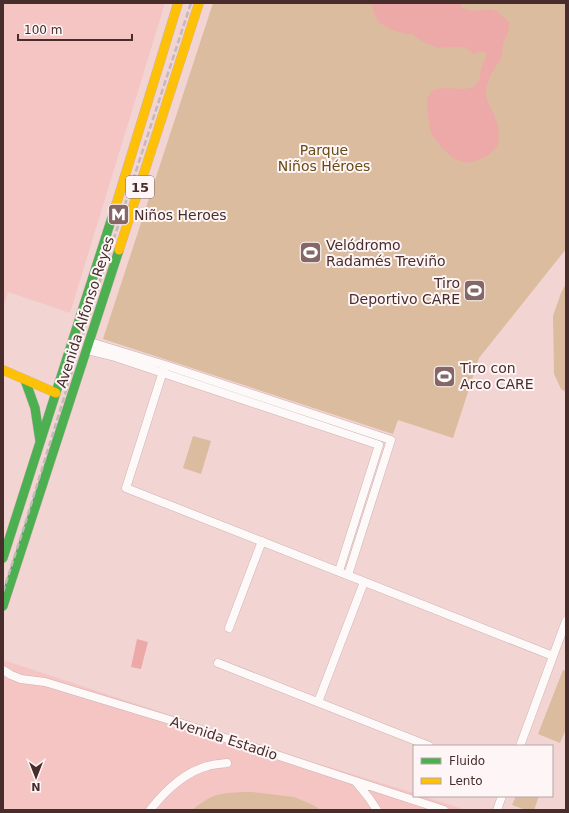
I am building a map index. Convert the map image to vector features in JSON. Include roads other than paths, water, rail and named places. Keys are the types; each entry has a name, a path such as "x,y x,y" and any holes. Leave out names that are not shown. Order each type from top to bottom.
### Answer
{"main road":[{"name":"Avenida Alfonso Reyes","path":"3,558 145,112 178,3"},
{"name":"Avenida Alfonso Reyes","path":"3,606 89,346 199,3"},
{"path":"145,112 172,88"},
{"path":"3,370 56,393"},
{"path":"50,411 80,372"},
{"path":"25,380 35,408 40,441"}],"street":[{"path":"89,346 217,387 380,445 339,571"},
{"path":"164,369 126,488 553,656"},
{"path":"217,387 391,440 348,575"},
{"path":"229,628 262,541"},
{"path":"318,702 364,582"},
{"path":"520,745 566,621"},
{"path":"218,663 426,745"},
{"name":"Avenida Estadio","path":"3,670 21,679 45,682 183,724 444,810"},
{"path":"150,810 170,788 190,774 208,766 227,764"},
{"path":"355,781 377,810"},
{"path":"497,810 502,797"}],"railway":[{"path":"3,592 98,287 191,3"}],"place":[{"name":"Niños Heroes","path":"119,215"},
{"name":"Velódromo Radamés Treviño","path":"310,253"},
{"name":"Tiro Deportivo CARE","path":"475,291"},
{"name":"Tiro con Arco CARE","path":"444,376"}],"park label":[{"name":"Parque Niños Héroes","path":"324,158"}]}
